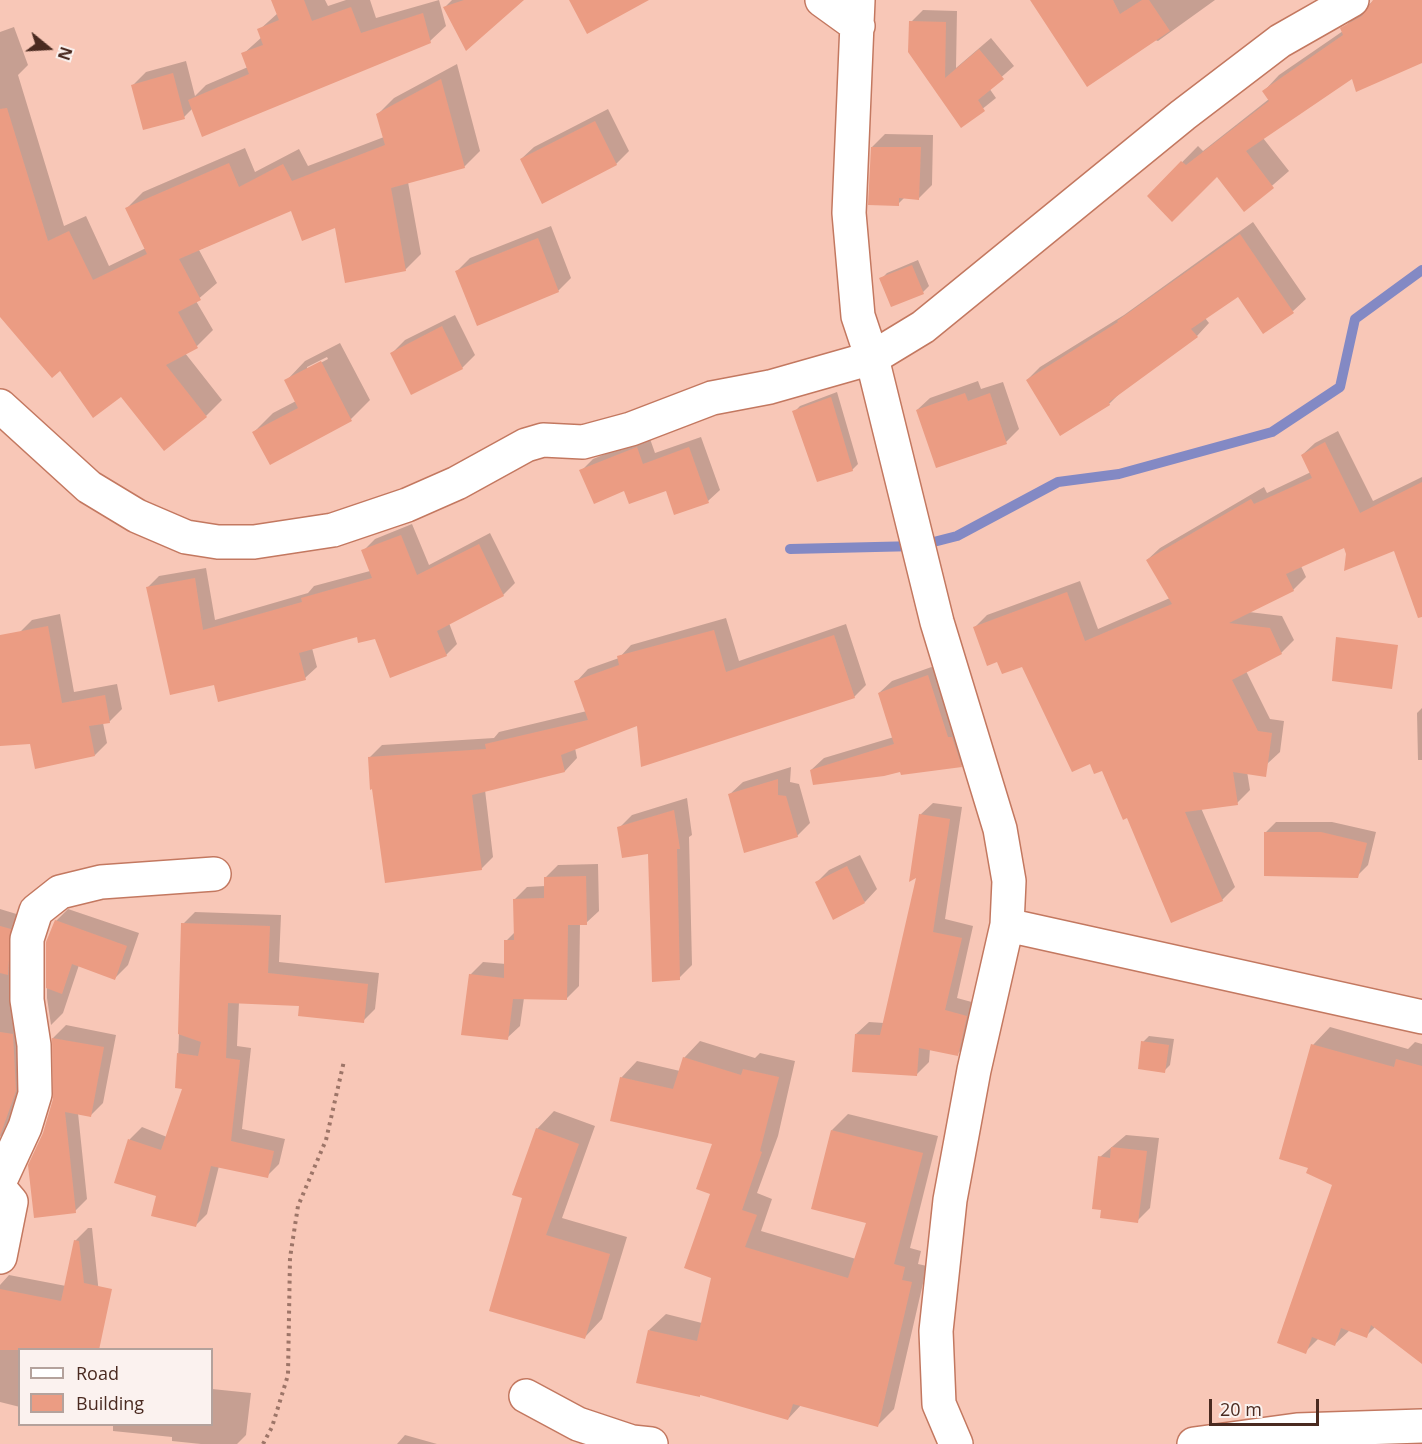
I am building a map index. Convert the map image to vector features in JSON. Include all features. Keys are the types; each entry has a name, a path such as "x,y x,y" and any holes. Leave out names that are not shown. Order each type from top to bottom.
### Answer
{"street":[{"path":"822,0 858,13 849,213 858,316 872,358 937,622 1000,829 1009,881 1007,925 974,1070 950,1200 936,1331 939,1404 956,1444"},
{"path":"0,406 89,487 137,516 186,537 218,542 254,542 333,530 407,505 457,483 526,445 543,440 583,441 632,429 712,398 781,384 872,358 923,327 1183,115 1280,40 1352,0"},
{"path":"0,1181 25,1127 35,1094 34,1045 27,990 27,939 36,911 60,892 101,882 214,874"},
{"path":"1007,925 1422,1017"},
{"path":"0,1189 11,1202 0,1257"},
{"path":"526,1396 578,1424 632,1442 651,1444"},
{"path":"1194,1444 1297,1430 1422,1426"}],"path":[{"path":"263,1444 272,1427 288,1375 290,1258 298,1206 326,1140 344,1061"}],"building":[{"path":"271,0 304,0 312,21 351,7 361,33 423,13 431,43 202,137 188,100 249,74 241,53 263,45 257,29 279,20"},
{"path":"464,0 524,0 466,51 443,7"},
{"path":"569,0 649,0 587,34"},
{"path":"1030,0 1113,0 1120,14 1142,0 1149,0 1170,31 1087,87"},
{"path":"1373,0 1422,0 1422,63 1356,92 1352,79 1246,151 1274,188 1244,212 1217,177 1172,222 1147,196 1181,161 1186,165 1269,101 1262,91 1343,35 1340,28 1362,16"},
{"path":"909,21 946,22 945,78 979,49 1004,79 978,100 985,111 961,128 908,52"},
{"path":"173,73 185,119 143,130 131,85"},
{"path":"441,79 465,168 391,188 406,271 345,283 335,228 302,241 291,211 179,259 201,300 178,312 198,348 166,365 207,417 164,451 121,397 93,418 60,371 52,378 0,317 0,109 7,108 48,241 69,231 93,280 147,254 125,208 229,163 239,187 283,164 292,181 385,145 376,114"},
{"path":"595,121 617,165 542,204 520,159"},
{"path":"871,147 921,147 919,200 899,198 899,206 868,205"},
{"path":"1240,234 1294,313 1263,334 1238,297 1191,329 1198,337 1109,402 1110,405 1060,436 1026,380 1118,322"},
{"path":"538,238 559,292 477,326 455,271"},
{"path":"912,265 924,294 891,307 879,278"},
{"path":"442,326 463,369 411,395 390,353"},
{"path":"321,361 352,421 270,465 252,432 298,408 284,380"},
{"path":"965,393 968,401 990,393 1007,444 936,468 916,410"},
{"path":"831,397 853,471 817,482 792,411"},
{"path":"1325,442 1360,513 1422,482 1422,617 1418,618 1394,551 1344,571 1346,554 1344,548 1286,574 1294,591 1229,623 1270,628 1282,654 1232,680 1258,731 1272,733 1266,777 1233,772 1238,805 1185,812 1223,901 1171,923 1127,818 1123,820 1102,771 1094,774 1090,764 1072,772 1022,667 1002,674 997,662 987,666 973,627 1067,592 1085,641 1172,604 1146,560 1251,499 1254,504 1312,478 1301,455"},
{"path":"637,447 643,464 689,447 709,503 674,515 666,491 629,504 624,491 594,504 579,470"},
{"path":"401,535 417,575 479,544 504,596 437,631 447,656 390,678 375,639 358,643 357,637 299,653 306,680 218,702 214,685 170,695 146,587 195,578 203,630 302,602 301,598 372,578 361,550"},
{"path":"48,626 62,703 105,695 110,723 89,726 95,756 35,769 30,744 0,746 0,635"},
{"path":"714,630 726,672 834,635 855,698 641,767 637,726 561,755 565,772 472,795 482,870 385,883 372,789 370,790 368,757 486,749 485,744 588,720 574,681 619,665 617,656"},
{"path":"1336,637 1398,645 1392,689 1332,681"},
{"path":"928,675 948,737 952,737 962,767 901,775 900,772 813,785 810,770 894,744 878,693"},
{"path":"778,779 778,795 786,796 798,837 744,853 728,794"},
{"path":"674,810 680,849 677,849 680,980 652,982 648,854 622,858 617,827"},
{"path":"919,814 950,819 933,932 962,938 945,1010 967,1016 958,1056 919,1048 917,1076 852,1072 855,1034 880,1035 916,878 909,882"},
{"path":"1264,832 1321,832 1367,843 1358,878 1264,876"},
{"path":"847,866 865,903 833,920 815,882"},
{"path":"586,876 587,925 568,925 567,1000 513,999 508,1040 461,1035 469,974 504,978 504,940 514,940 513,899 544,898 544,877"},
{"path":"55,920 127,946 115,980 72,964 62,994 46,988 46,942"},
{"path":"181,923 270,926 268,973 368,984 364,1023 298,1016 299,1006 228,1003 226,1058 240,1060 231,1141 274,1151 268,1178 211,1166 196,1227 151,1216 156,1196 114,1183 128,1139 161,1150 182,1089 175,1088 177,1053 198,1056 201,1042 178,1034"},
{"path":"0,926 11,929 8,975 0,973"},
{"path":"0,1032 13,1034 16,1091 0,1136"},
{"path":"52,1038 104,1047 91,1117 65,1112 76,1213 34,1218 28,1165 43,1133 53,1099"},
{"path":"1141,1041 1169,1045 1165,1073 1138,1069"},
{"path":"1311,1044 1394,1067 1396,1059 1422,1066 1422,1364 1371,1325 1367,1338 1341,1328 1335,1346 1312,1337 1306,1354 1277,1343 1332,1185 1306,1173 1308,1168 1279,1159"},
{"path":"683,1057 741,1075 743,1069 779,1077 760,1151 762,1152 742,1210 757,1215 745,1247 848,1278 866,1223 811,1209 831,1130 923,1153 894,1264 905,1267 902,1280 912,1282 878,1427 793,1404 788,1420 700,1395 700,1397 636,1383 648,1330 697,1341 711,1278 684,1268 710,1194 696,1189 712,1144 610,1121 620,1077 673,1089"},
{"path":"536,1128 579,1144 546,1235 610,1254 585,1339 489,1311 522,1198 512,1195"},
{"path":"1111,1147 1147,1151 1138,1223 1100,1218 1101,1210 1092,1209 1098,1156 1110,1158"},
{"path":"74,1240 79,1241 84,1283 112,1289 99,1348 0,1350 0,1289 61,1301"}],"waterway":[{"path":"790,549 918,546 957,536 1058,482 1119,474 1272,432 1340,387 1355,319 1422,270"}]}
